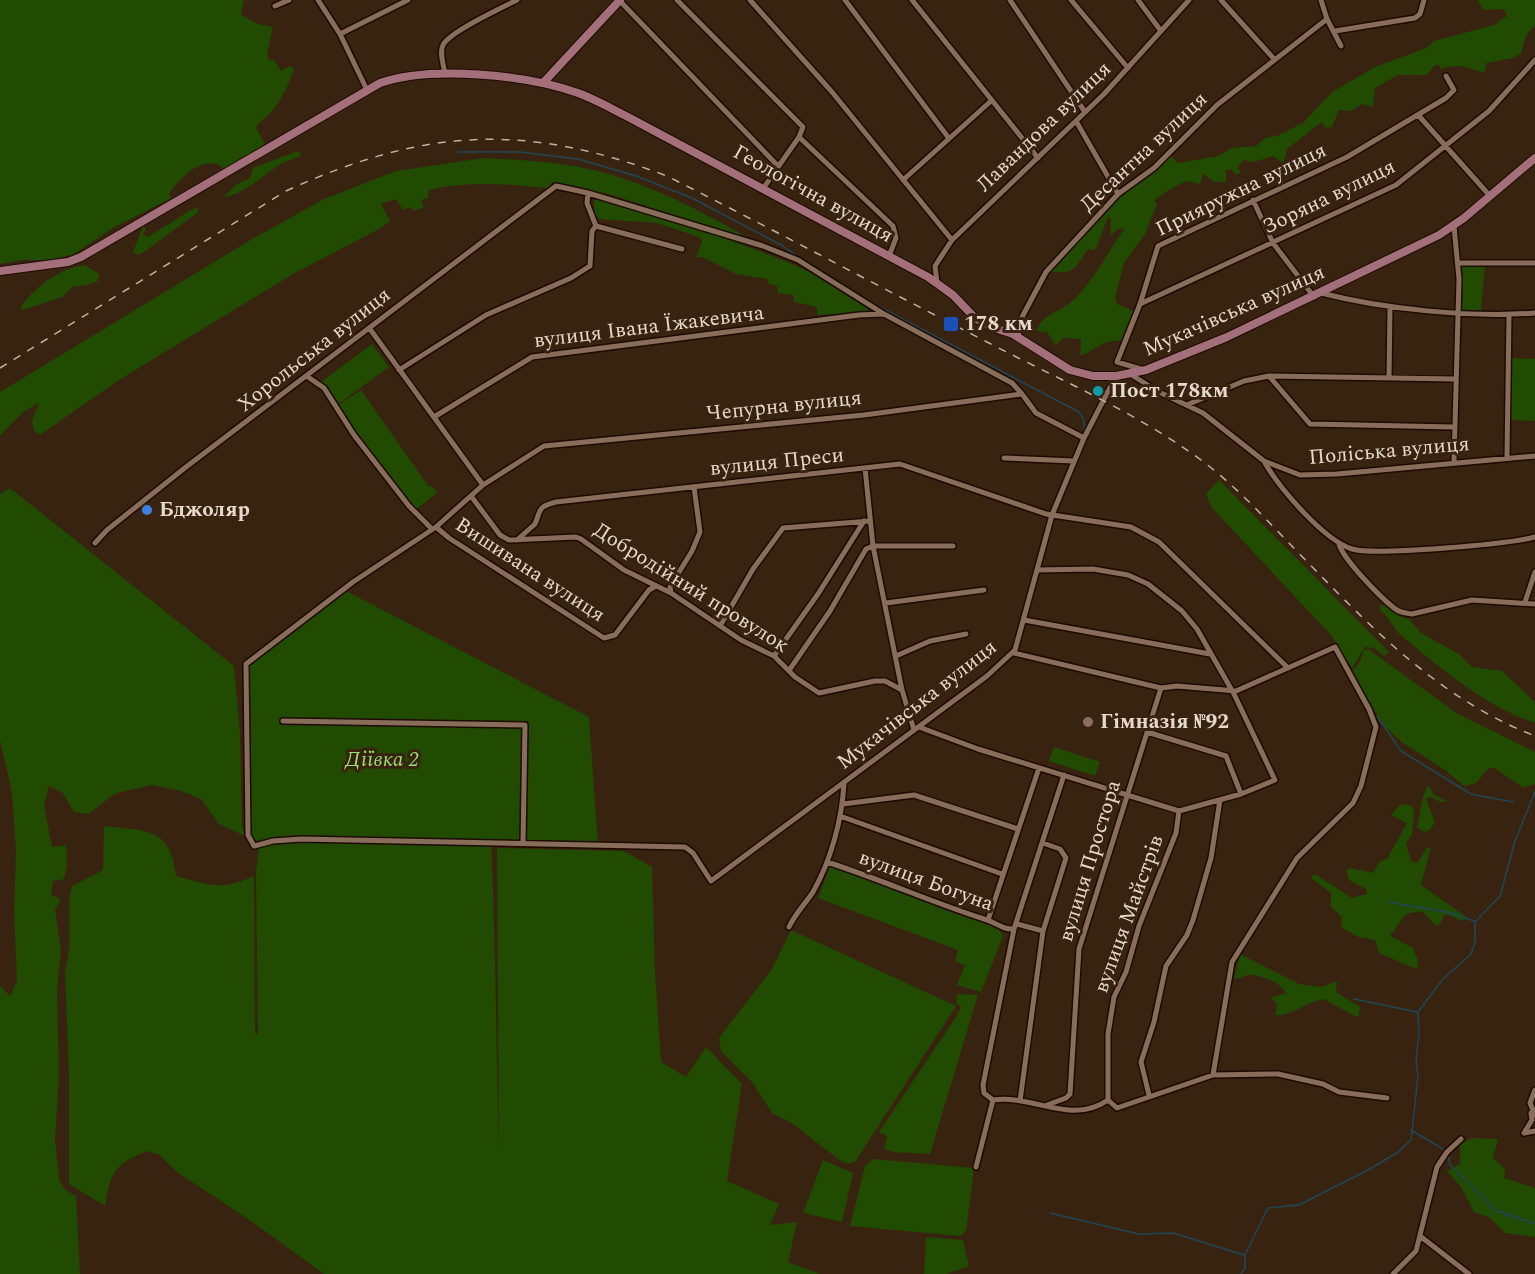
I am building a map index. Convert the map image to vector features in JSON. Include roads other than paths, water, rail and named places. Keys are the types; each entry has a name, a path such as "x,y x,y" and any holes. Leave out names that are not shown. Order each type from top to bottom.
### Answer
{"street":[{"path":"275,6 289,0"},
{"path":"318,0 340,34 367,90"},
{"path":"340,34 408,0"},
{"path":"446,74 442,50 445,41 467,26 518,0"},
{"path":"543,83 620,0 778,166"},
{"path":"677,0 803,127 800,137 762,190"},
{"path":"750,0 812,67 952,240"},
{"path":"844,0 948,137"},
{"path":"912,0 1038,158"},
{"path":"1010,0 1085,112"},
{"path":"1071,0 1128,68"},
{"path":"1138,0 1161,31"},
{"name":"Лавандова вулиця","path":"937,282 935,266 952,240 1085,112 1190,0"},
{"path":"1221,0 1274,59"},
{"path":"1321,0 1327,19 1341,46"},
{"path":"1335,31 1415,18 1420,14 1424,0"},
{"name":"Десантна вулиця","path":"1018,337 1021,319 1046,272 1118,194 1154,168 1217,105 1327,19"},
{"name":"Зоряна вулиця","path":"1140,304 1396,185 1489,111 1535,60"},
{"name":"Геологічна вулиця","path":"0,271 68,262 81,258 367,90 394,78 446,74 543,83 579,94 638,121 719,164 762,190 937,282 954,295 975,318 1018,337 1053,359 1085,375 1116,376"},
{"name":"Прияружна вулиця","path":"1146,370 1117,362 1140,304 1158,246 1347,157 1419,116 1452,93 1453,87 1446,76"},
{"path":"903,180 948,137 991,101"},
{"path":"1419,116 1444,147 1490,196"},
{"path":"1076,121 1118,194"},
{"path":"800,137 893,226 896,238 889,256"},
{"name":"Мукачівська вулиця","path":"523,844 685,847 693,853 711,881 916,729 1014,653 1052,514 1083,438 1116,376 1146,370 1227,337 1341,284 1454,226 1535,158"},
{"name":"Хорольська вулиця","path":"95,543 107,530 186,467 308,377 556,186 588,193"},
{"path":"596,226 587,203 588,193 763,246 798,260 884,314 1012,383 1036,413 1083,438"},
{"path":"1253,200 1273,243 1317,295 1390,307 1509,315 1535,313"},
{"path":"596,226 682,249"},
{"path":"399,370 486,315 590,266 592,231 596,226"},
{"path":"1454,226 1458,263 1454,461"},
{"path":"1458,263 1535,263"},
{"path":"1340,297 1341,284"},
{"path":"1389,378 1390,307"},
{"name":"вулиця Івана Їжакевича","path":"434,417 532,357 859,315 884,314"},
{"path":"1507,457 1509,315"},
{"path":"370,329 483,485"},
{"name":"Поліська вулиця","path":"1130,374 1159,392 1189,404 1264,462 1310,476 1454,461 1535,456"},
{"path":"1189,404 1244,381 1269,376 1454,379"},
{"path":"1269,376 1310,424 1453,427"},
{"name":"Вишивана вулиця","path":"308,377 324,387 354,435 409,506 434,528 604,638 615,635 649,590 656,586"},
{"name":"Чепурна вулиця","path":"523,844 301,839 273,841 254,846 248,835 246,822 246,664 353,582 434,528 483,485 544,446 864,415 1022,394"},
{"path":"1004,458 1074,461"},
{"path":"1264,462 1292,498 1339,544 1347,558 1394,608 1402,613 1412,614 1472,600 1535,604"},
{"name":"вулиця Преси","path":"517,540 536,524 536,513 547,504 900,464 1052,514 1131,527 1147,533 1288,668"},
{"path":"865,468 867,521 902,690 916,729 1179,811 1241,794 1275,780 1232,691 1189,618 1139,579 1111,571 1037,570"},
{"path":"671,593 670,587 692,551 700,532 694,487"},
{"path":"471,496 500,535 509,540 517,540"},
{"path":"720,626 753,569 783,528 867,521"},
{"path":"774,656 867,521"},
{"name":"Добродійний провулок","path":"517,540 576,537 624,570 671,593 741,640 774,656 795,676 819,693 875,681 885,681 902,690"},
{"path":"1339,544 1360,551 1396,551 1535,537"},
{"path":"790,669 830,610 860,555 873,546 952,546"},
{"path":"1525,602 1535,572"},
{"path":"885,603 984,590"},
{"path":"1024,620 1210,654"},
{"path":"896,656 930,641 966,634"},
{"path":"1014,653 1161,688 1177,686 1232,691 1335,647 1369,709 1376,728 1361,786 1353,803 1297,858 1232,962 1213,1075"},
{"name":"вулиця Простора","path":"1047,1105 1066,1098 1070,1094 1079,949 1161,688"},
{"path":"284,721 525,725 523,844"},
{"path":"1147,732 1226,756 1241,794"},
{"path":"988,920 1039,768"},
{"path":"1064,775 1011,943 983,1085 984,1093 993,1100 1047,1105 1057,1110 1084,1111 1108,1100 1117,1108 1149,1095 1159,1094 1213,1075 1278,1074 1323,1084 1339,1092 1387,1098"},
{"path":"789,927 812,894 827,862 843,804 844,783"},
{"path":"843,804 914,795 1018,829"},
{"path":"1149,1095 1141,1062 1154,1022 1166,966 1187,934 1193,920 1212,858 1220,800"},
{"name":"вулиця Майстрів","path":"1108,1100 1108,1034 1114,996 1126,972 1139,926 1176,833 1179,811"},
{"path":"840,816 1002,874"},
{"path":"1020,1101 1043,931 1066,858 1060,849 1043,843"},
{"name":"вулиця Богуна","path":"827,862 937,904 988,920 1000,927 1043,931"},
{"path":"1000,927 1011,943"},
{"path":"1535,1090 1530,1103 1533,1113 1532,1120 1524,1133 1535,1131"},
{"path":"976,1167 993,1100"},
{"path":"1393,1274 1416,1251 1437,1167 1447,1152 1461,1139"},
{"path":"1420,1236 1469,1274"}],"waterway":[{"path":"458,152 520,152 578,159 636,176 692,198 783,246 798,257"},
{"path":"804,261 874,304 1079,412 1084,420 1084,429"},
{"path":"1377,716 1401,751 1471,794 1513,802"},
{"path":"1241,1274 1245,1268 1245,1255 1268,1208 1299,1205 1370,1169 1398,1152 1411,1140 1418,1076 1416,1059 1419,1034 1418,1012 1443,979 1471,954 1475,942 1475,922 1500,896 1515,841 1535,792"},
{"path":"1388,902 1447,912 1474,921"},
{"path":"1354,999 1417,1012"},
{"path":"1411,1130 1443,1149"},
{"path":"1448,1155 1450,1165 1495,1210 1535,1224"},
{"path":"1050,1213 1139,1234 1173,1233 1244,1255"}],"railway":[{"path":"0,368 286,191 336,170 384,154 429,144 475,140 520,140 567,147 615,159 667,176 1145,423 1194,455 1232,486 1345,601 1402,654 1465,700 1499,720 1535,736"}],"place":[{"name":"178 км","path":"951,324"},
{"name":"Пост 178км","path":"1098,391"},
{"name":"Бджоляр","path":"147,510"},
{"name":"Гімназія №92","path":"1088,722"}],"park label":[{"name":"Діївка 2","path":"382,760"}]}
